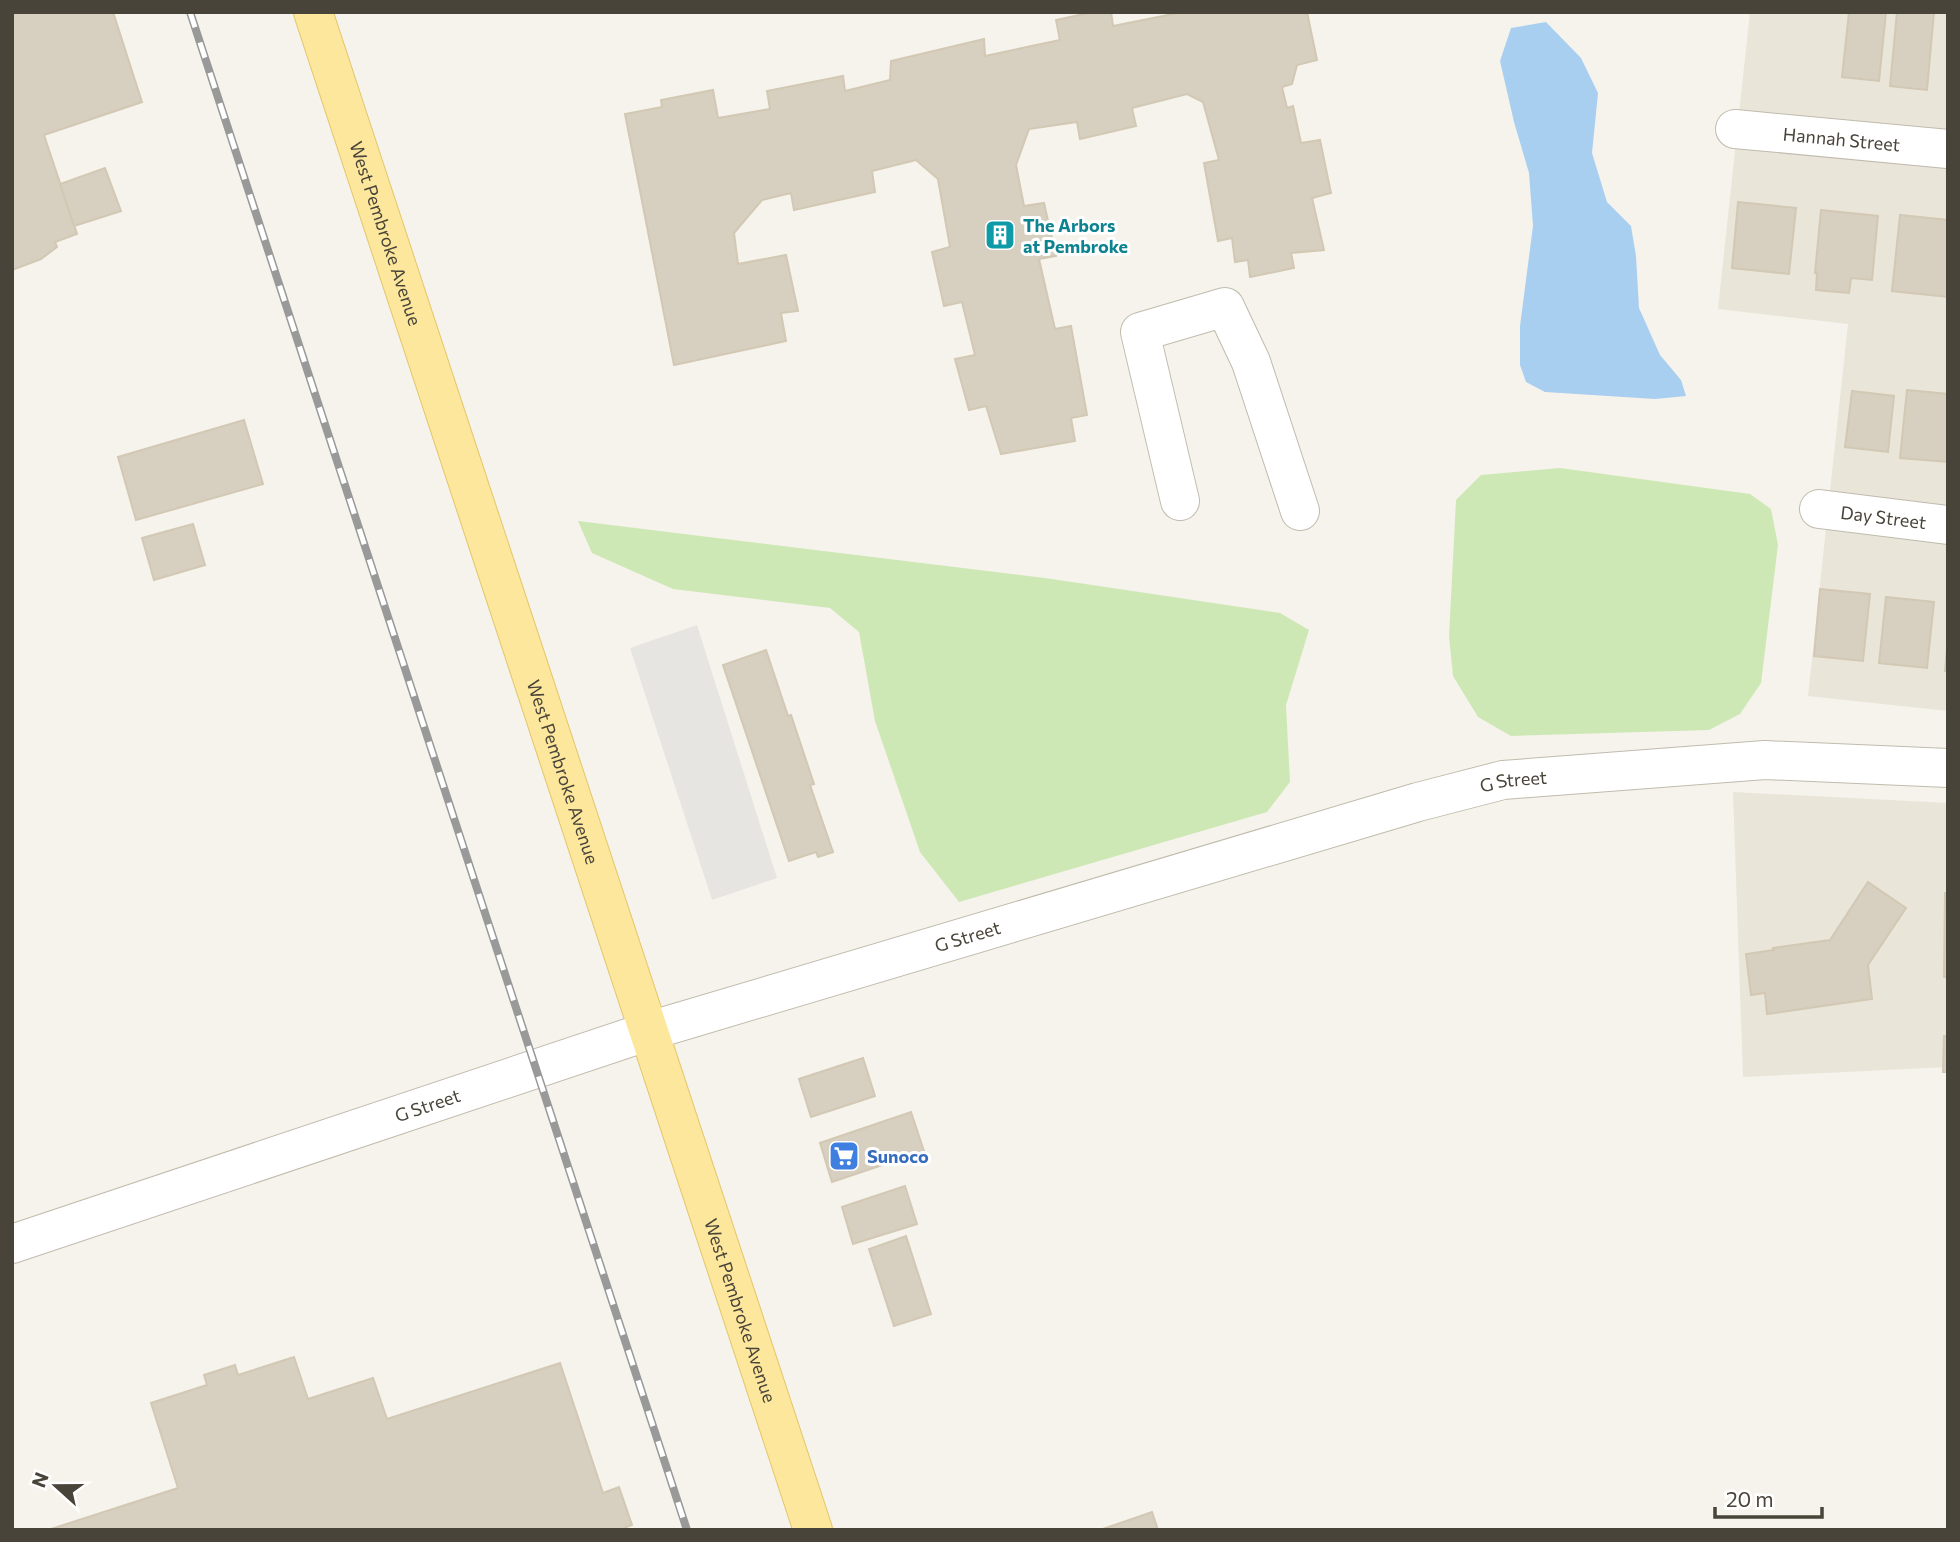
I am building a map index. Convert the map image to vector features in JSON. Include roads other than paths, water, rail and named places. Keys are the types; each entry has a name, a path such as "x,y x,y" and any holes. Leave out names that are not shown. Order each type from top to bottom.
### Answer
{"main road":[{"name":"West Pembroke Avenue","path":"313,12 813,1530"}],"street":[{"name":"Hannah Street","path":"1735,129 1948,149"},
{"path":"1180,501 1140,332 1225,307 1251,362 1300,511"},
{"name":"Day Street","path":"1819,509 1948,525"},
{"name":"G Street","path":"12,1244 649,1031 1419,802 1503,780 1765,760 1948,768"}],"water":[{"path":"1546,22 1581,58 1598,93 1592,153 1607,202 1631,226 1639,308 1660,355 1681,380 1686,396 1655,399 1545,392 1526,382 1520,365 1520,326 1533,226 1529,173 1500,61 1511,28"}],"railway":[{"path":"190,12 687,1530"}],"place":[{"name":"The Arbors at Pembroke","path":"1000,235"},
{"name":"Sunoco","path":"844,1156"}]}
